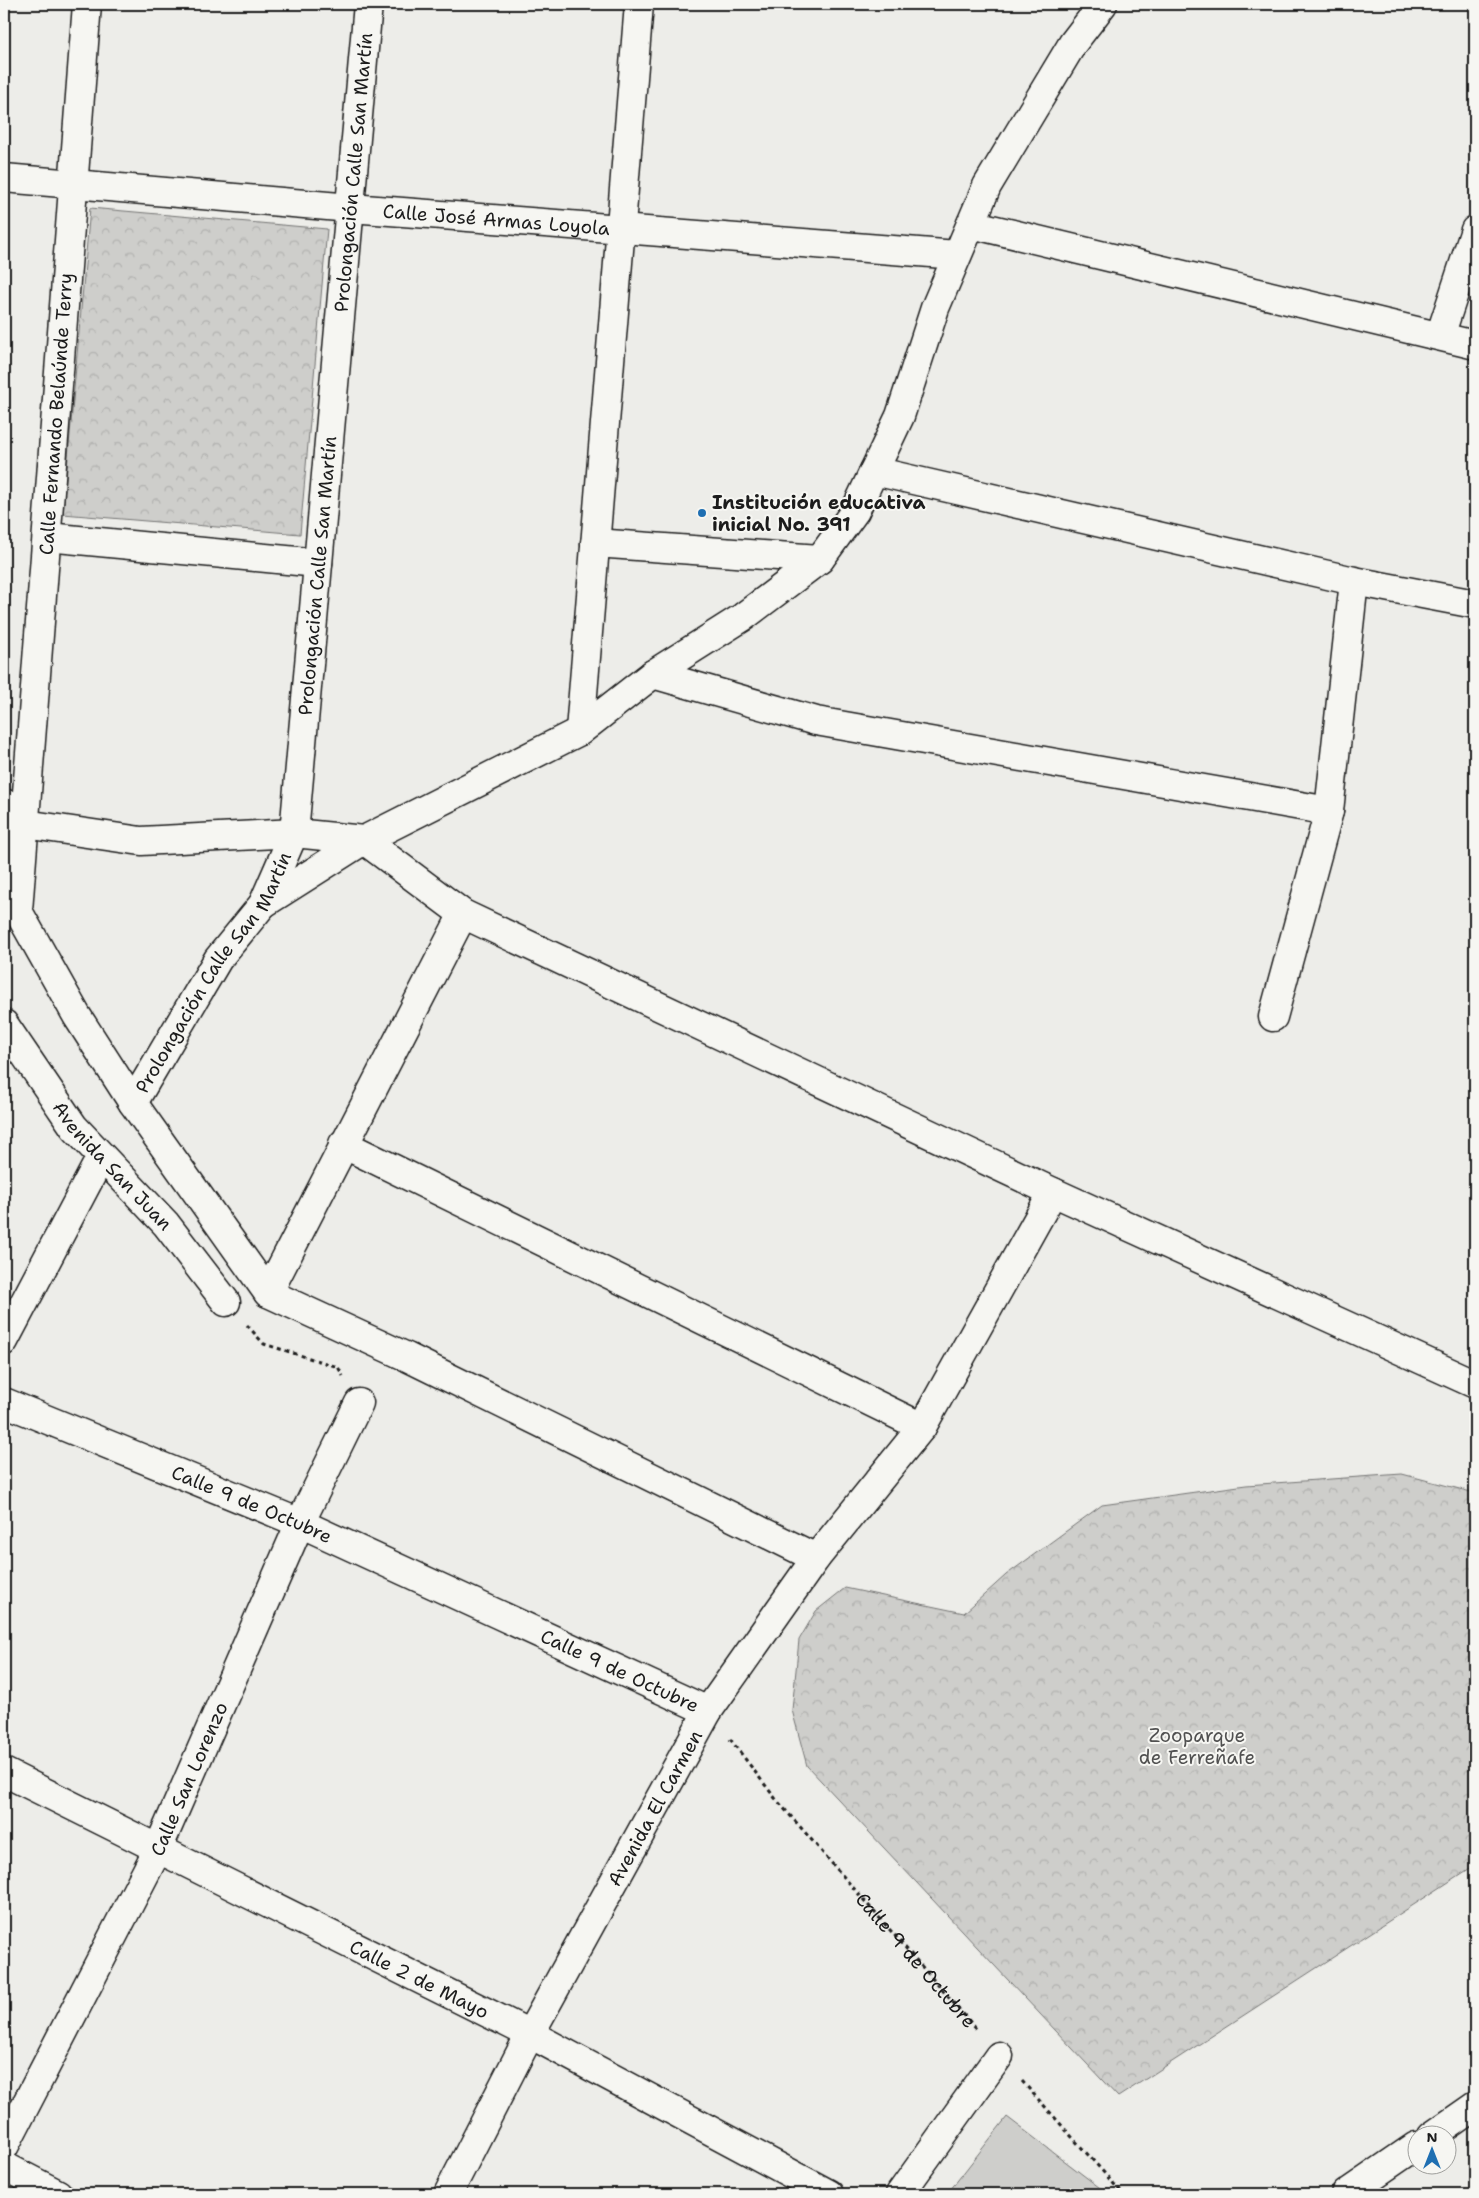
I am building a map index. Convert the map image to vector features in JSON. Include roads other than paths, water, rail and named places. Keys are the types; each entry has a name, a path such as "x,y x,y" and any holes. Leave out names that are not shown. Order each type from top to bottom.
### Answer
{"street":[{"name":"Calle Fernando Belaúnde Terry","path":"87,4 18,911 77,1016 133,1103 268,1293"},
{"name":"Prolongación Calle San Martín","path":"133,1103 218,959 263,904 294,833 368,4"},
{"path":"580,732 639,4"},
{"path":"263,904 364,840 580,732 653,674 743,617 820,559 855,511 900,416 935,308 987,186 1074,43 1103,4"},
{"name":"Calle José Armas Loyola","path":"4,178 620,230 958,255"},
{"path":"971,224 1475,345"},
{"path":"1440,336 1475,230"},
{"path":"874,471 1354,581 1475,604"},
{"path":"47,537 318,564"},
{"path":"594,543 820,559"},
{"path":"1273,1017 1329,811 1354,581"},
{"path":"653,674 816,721 1329,811"},
{"path":"4,803 25,824 141,841 294,833 364,840 463,914 1053,1192 1475,1384"},
{"path":"463,914 268,1293 407,1357 816,1558"},
{"name":"Avenida San Juan","path":"4,1024 74,1127 166,1224 226,1302"},
{"path":"344,1144 922,1428"},
{"path":"4,1341 101,1157"},
{"name":"Avenida El Carmen","path":"448,2194 530,2034 708,1711 816,1558 922,1428 1053,1192"},
{"name":"Calle 9 de Octubre","path":"4,1402 300,1522 708,1711"},
{"name":"Calle San Lorenzo","path":"4,2147 158,1849 300,1522 359,1403"},
{"name":"Calle 2 de Mayo","path":"4,1772 530,2034 829,2194"},
{"path":"900,2194 999,2056"},
{"path":"1446,2126 1475,2106"},
{"path":"1346,2194 1406,2153"},
{"path":"4,2166 58,2194"}],"place":[{"name":"Institución educativa inicial No. 391","path":"702,513"}],"park label":[{"name":"Zooparque de Ferreñafe","path":"1197,1746"}]}
